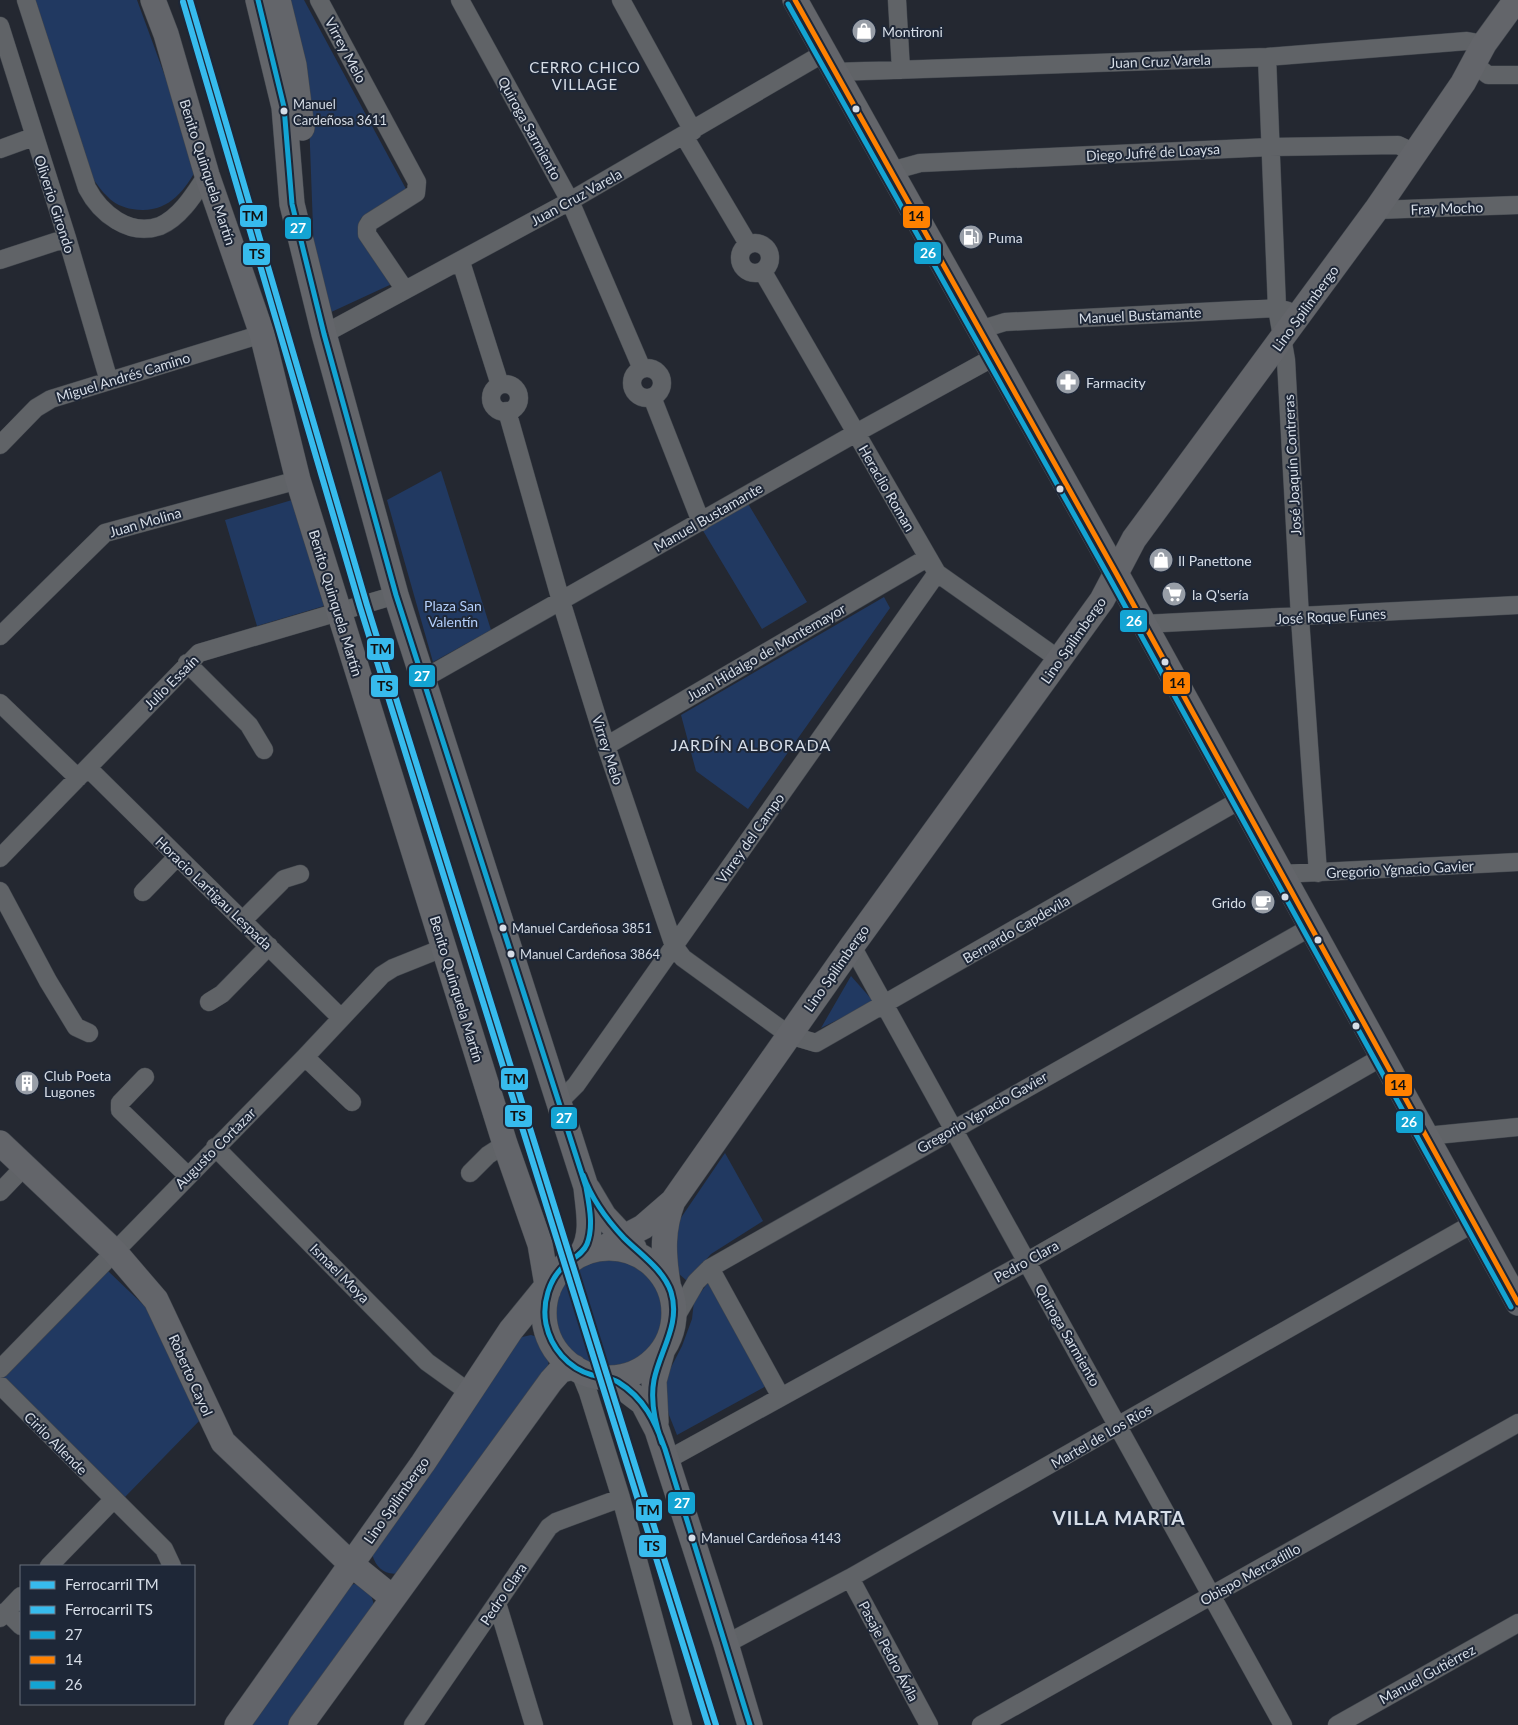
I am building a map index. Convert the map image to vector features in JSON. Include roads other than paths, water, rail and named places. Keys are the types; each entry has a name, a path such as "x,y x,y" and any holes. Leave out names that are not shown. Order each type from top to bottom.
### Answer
{"main road":[{"name":"Benito Quinquela Martín","path":"154,0 166,34 207,175 262,334 298,480 505,1144 540,1244 550,1284"},
{"path":"258,0 284,107 289,186 308,270 396,595 560,1101 586,1187 589,1237 603,1246"},
{"path":"278,0 288,35 299,90 302,136 300,208 308,270"},
{"path":"795,0 978,330 1116,573 1518,1303"},
{"name":"Lino Spilimbergo","path":"238,1725 470,1393 511,1330 566,1264 654,1220 673,1201 852,946 1102,600 1134,539 1301,315 1376,210 1516,0"},
{"name":"Roberto Cayol","path":"0,1143 114,1252 145,1286 162,1311 223,1442 351,1564 393,1598"},
{"path":"586,1187 604,1216 603,1246"},
{"name":"Lino Spilimbergo","path":"668,1285 664,1236 666,1218 673,1201"},
{"name":"Lino Spilimbergo","path":"550,1284 544,1314 549,1337 562,1357 577,1369 591,1375 610,1378 637,1372 650,1364 662,1352 671,1335 674,1320 674,1302 668,1285 658,1270 645,1258 603,1246"},
{"path":"657,1430 653,1390 662,1352"},
{"path":"301,1725 551,1381 561,1370 577,1369"},
{"path":"610,1378 643,1403 657,1430 750,1725"}],"street":[{"path":"26,0 87,188 93,200 106,214 131,227 160,226 187,203 207,175"},
{"name":"Virrey Melo","path":"319,0 417,182 418,189 416,193 370,222 367,227 367,234 405,290"},
{"name":"Quiroga Sarmiento","path":"460,0 570,201 642,369 652,369 660,375 662,385 652,397 701,522"},
{"name":"Heraclio Roman","path":"621,0 748,244 740,256 742,265 753,274 763,272 927,558 937,573 1060,660"},
{"path":"897,0 900,70"},
{"name":"Oliverio Girondo","path":"0,26 67,238 109,381"},
{"name":"Juan Cruz Varela","path":"324,334 460,262 689,133 830,63 900,70 1267,57 1467,41 1479,54 1488,75 1518,75"},
{"name":"José Joaquín Contreras","path":"1267,57 1277,308 1287,370 1300,618 1318,873"},
{"path":"0,149 34,137"},
{"name":"Diego Jufré de Loaysa","path":"891,171 920,163 1271,146 1398,145 1415,153"},
{"name":"Fray Mocho","path":"1376,210 1518,205"},
{"path":"0,260 67,238"},
{"name":"Virrey Melo","path":"460,262 500,385 493,390 491,399 495,407 507,411 561,601 606,746 674,946 683,958 789,1035"},
{"name":"Manuel Bustamante","path":"978,330 1005,322 1277,308 1301,315"},
{"name":"Miguel Andrés Camino","path":"0,445 43,402 262,334"},
{"name":"Manuel Bustamante","path":"423,679 856,433 994,357"},
{"name":"Juan Molina","path":"0,636 105,533 298,480"},
{"name":"Juan Hidalgo de Montemayor","path":"606,746 927,558"},
{"name":"Virrey del Campo","path":"560,1101 576,1085 937,573"},
{"name":"Julio Essaín","path":"0,858 187,663 199,653 396,595"},
{"name":"José Roque Funes","path":"1144,624 1300,618 1518,605"},
{"path":"187,663 250,725 264,750"},
{"name":"Horacio Lartigau Lespada","path":"0,703 83,773 177,857 341,1018"},
{"name":"Bernardo Capdevila","path":"789,1035 816,1043 1240,800"},
{"path":"143,892 177,857"},
{"name":"Gregorio Ygnacio Gavier","path":"1281,874 1518,862"},
{"path":"243,920 284,879 300,874"},
{"path":"0,891 48,981 76,1027 89,1034"},
{"name":"Gregorio Ygnacio Gavier","path":"674,1320 696,1282 710,1268 953,1128 1311,927"},
{"path":"209,1002 222,994 269,946"},
{"name":"Quiroga Sarmiento","path":"852,946 1283,1725"},
{"name":"Augusto Cortazar","path":"0,1373 114,1252 305,1057 386,971 443,948"},
{"path":"305,1057 352,1102"},
{"name":"Pedro Clara","path":"667,1460 1026,1262 1382,1057"},
{"path":"145,1077 120,1103 120,1110 187,1176"},
{"path":"1426,1136 1518,1126"},
{"path":"470,1173 488,1155 505,1144"},
{"name":"Ismael Moya","path":"215,1147 427,1362 470,1393"},
{"path":"0,1192 25,1166"},
{"name":"Martel de Los Ríos","path":"726,1644 850,1578 1474,1223"},
{"path":"710,1268 781,1397"},
{"path":"577,1369 588,1392 621,1498 683,1725"},
{"name":"Cirilo Allende","path":"0,1373 113,1500 164,1550 172,1565"},
{"name":"Obispo Mercadillo","path":"981,1725 1518,1423"},
{"name":"Pedro Clara","path":"414,1725 549,1527 556,1522 621,1498"},
{"path":"50,1565 113,1500"},
{"name":"Pasaje Pedro Ávila","path":"850,1578 929,1725"},
{"path":"20,1597 3,1614 20,1625"},
{"path":"497,1603 534,1725"},
{"name":"Manuel Gutiérrez","path":"1337,1725 1518,1623"}],"rail line":[{"name":"TM","path":"190,0 367,605 716,1725"},
{"name":"TS","path":"183,2 360,607 708,1725"}],"place":[{"name":"Montironi","path":"864,31"},
{"name":"Manuel Cardeñosa 3611","path":"284,111"},
{"name":"Puma","path":"971,237"},
{"name":"Farmacity","path":"1068,382"},
{"name":"Il Panettone","path":"1161,560"},
{"name":"la Q'sería","path":"1174,594"},
{"name":"Grido","path":"1263,902"},
{"name":"Manuel Cardeñosa 3851","path":"503,928"},
{"name":"Manuel Cardeñosa 3864","path":"511,954"},
{"name":"Club Poeta Lugones","path":"27,1083"},
{"name":"Manuel Cardeñosa 4143","path":"692,1538"}],"district":[{"name":"CERRO CHICO VILLAGE","path":"585,76"},
{"name":"JARDÍN ALBORADA","path":"751,744"},
{"name":"VILLA MARTA","path":"1119,1517"}],"park label":[{"name":"Plaza San Valentín","path":"453,614"}]}
